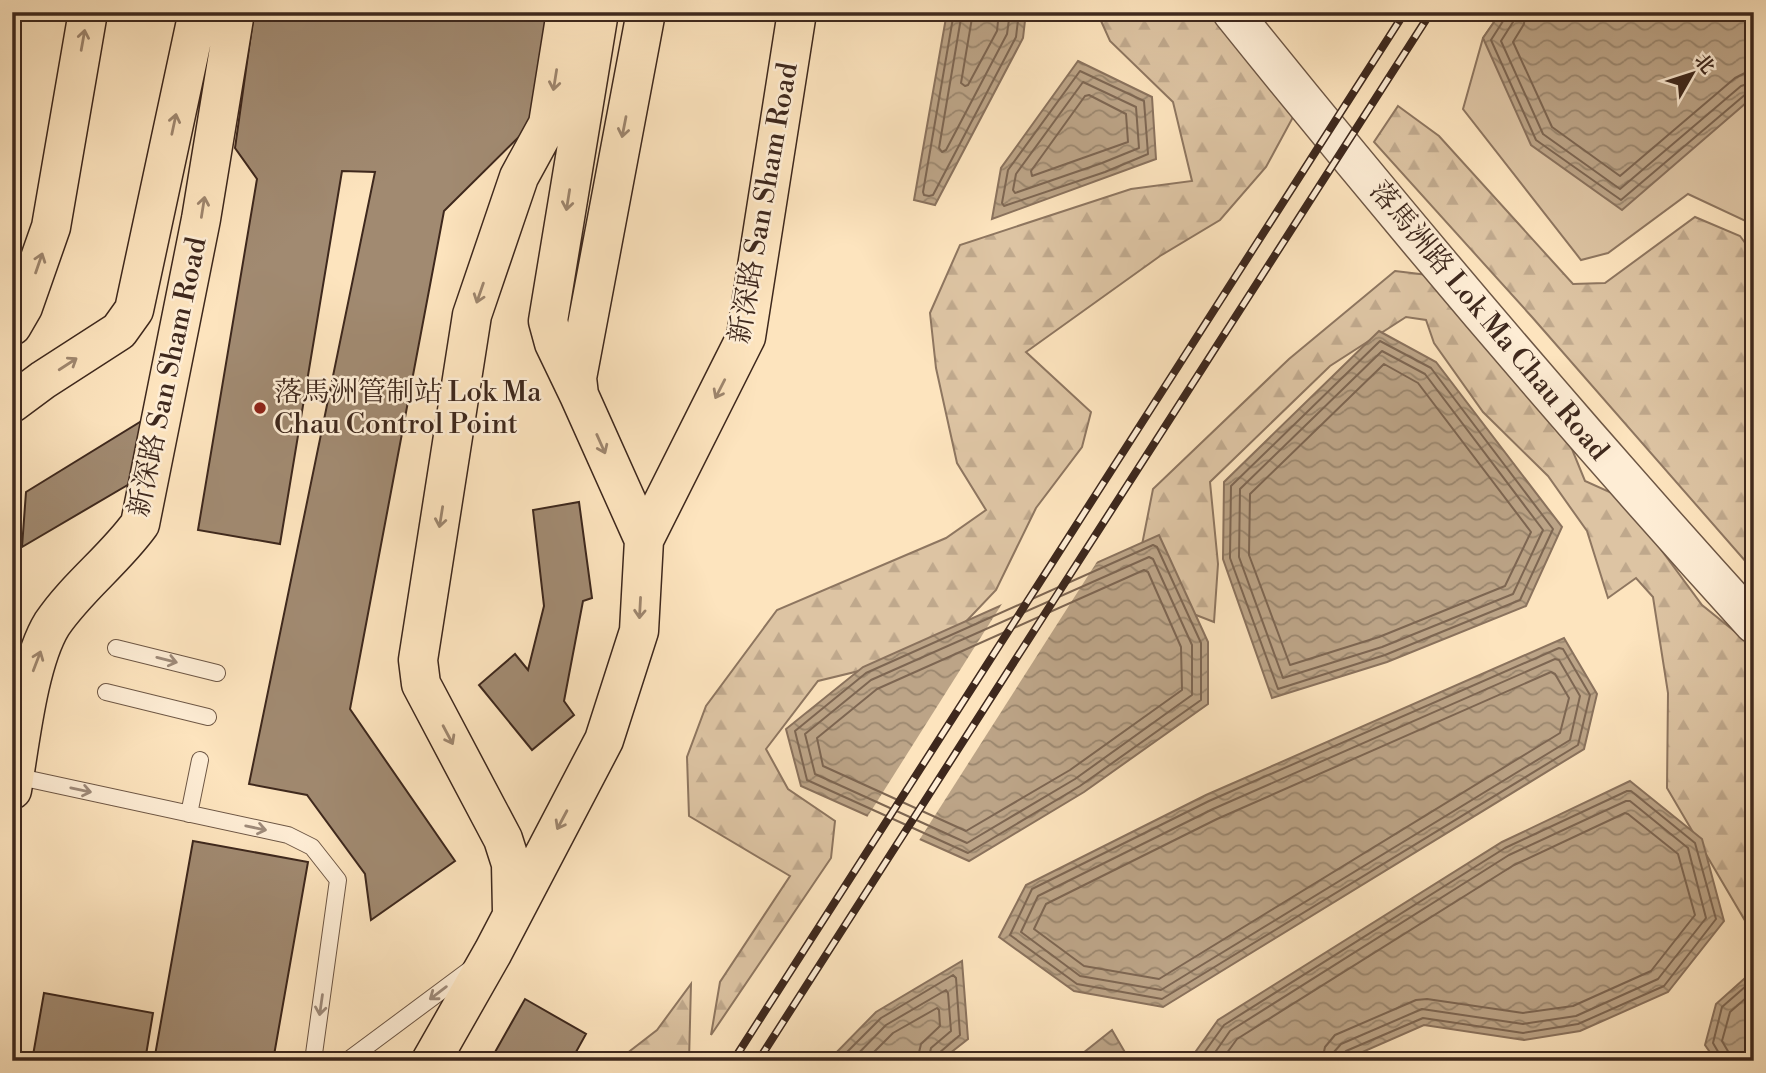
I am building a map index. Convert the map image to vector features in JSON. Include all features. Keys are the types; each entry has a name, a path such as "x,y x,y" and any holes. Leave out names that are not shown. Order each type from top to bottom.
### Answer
{"main road":[{"path":"12,326 23,307 51,227 88,12"},
{"name":"新深路 San Sham Road","path":"12,403 119,331 134,310 198,12"},
{"name":"新深路 San Sham Road","path":"13,783 34,670 51,626 96,572 125,545 140,524 201,219 235,12"},
{"name":"新深路 San Sham Road","path":"512,912 511,864 503,839 421,684 418,660 472,315 519,177 548,124 566,12"},
{"name":"新深路 San Sham Road","path":"599,12 548,321 554,343 643,540"},
{"name":"新深路 San Sham Road","path":"579,395 578,378 646,12"},
{"name":"新深路 San Sham Road","path":"431,1061 493,952 604,740 639,631 643,540 746,337 797,12"}],"street":[{"name":"落馬洲路 Lok Ma Chau Road","path":"1232,12 1372,183 1656,516 1754,624"}],"lane":[{"path":"116,648 217,673"},
{"path":"106,692 208,717"},
{"path":"189,814 200,760"},
{"path":"13,783 189,814 288,835 312,846 338,880 313,1061"},
{"path":"347,1061 493,952"}],"green space":[{"path":"1097,12 1234,12 1305,95 1266,167 1220,220 1160,256 1026,352 1091,412 1082,447 1036,508 996,590 937,652 818,681 766,749 788,789 835,821 831,858 711,1035 720,982 790,876 689,816 687,757 706,706 777,610 946,538 986,510 957,463 936,368 930,313 960,245 1131,189 1192,181 1173,102 1110,41"},
{"path":"1501,12 1754,12 1754,225 1688,194 1608,253 1581,260 1463,109 1483,38"},
{"path":"1398,106 1439,136 1573,284 1605,283 1695,217 1740,236 1754,255 1754,571 1532,317 1374,142"},
{"path":"1395,271 1428,275 1565,432 1585,481 1623,498 1702,605 1754,647 1754,922 1747,924 1667,788 1668,693 1653,597 1636,578 1608,598 1587,531 1548,476 1483,412 1434,343 1426,320 1406,317 1330,366 1210,482 1218,564 1214,622 1165,603 1139,560 1153,489 1289,359"},
{"path":"691,984 689,1061 617,1061 657,1030"}],"water":[{"path":"947,12 1026,12 1023,38 935,205 914,200"},
{"path":"1501,12 1754,12 1754,96 1622,210 1531,145 1483,38"},
{"path":"1078,61 1152,97 1156,159 992,219 1001,168"},
{"path":"1379,331 1436,362 1562,527 1526,606 1387,662 1272,698 1223,559 1224,482"},
{"path":"1159,535 1208,642 1208,704 1084,792 969,861 801,786 786,729 863,667"},
{"path":"1564,638 1597,694 1584,749 1163,1007 1074,991 999,937 1026,885 1206,795"},
{"path":"1630,781 1702,839 1724,921 1668,992 1580,1031 1524,1040 1424,1025 1342,1061 1189,1061 1218,1020 1502,842"},
{"path":"962,961 968,1039 940,1061 828,1061 876,1012"},
{"path":"1754,970 1754,1061 1716,1061 1705,1045 1716,1004"},
{"path":"1112,1030 1130,1061 1073,1061"}],"pier":[{"path":"1100,557 918,842 866,819 1005,599"}],"building":[{"name":"落馬洲管制站 Lok Ma Chau Control Point","path":"254,12 556,12 541,115 444,211 350,709 455,861 371,920 365,874 307,795 249,784 375,172 342,171 280,544 198,530 257,179 235,148"},
{"path":"153,414 143,476 22,547 26,492"},
{"path":"579,502 592,598 583,601 564,701 574,715 532,750 479,685 515,654 528,670 544,606 533,510"},
{"path":"193,841 308,862 273,1061 154,1061"},
{"path":"44,993 153,1013 145,1061 32,1061"},
{"path":"525,999 586,1034 571,1061 490,1061"}],"railway":[{"path":"733,1061 1405,12"},
{"path":"758,1061 1431,12"}],"place":[{"name":"落馬洲管制站 Lok Ma Chau Control Point","path":"260,408"}]}
